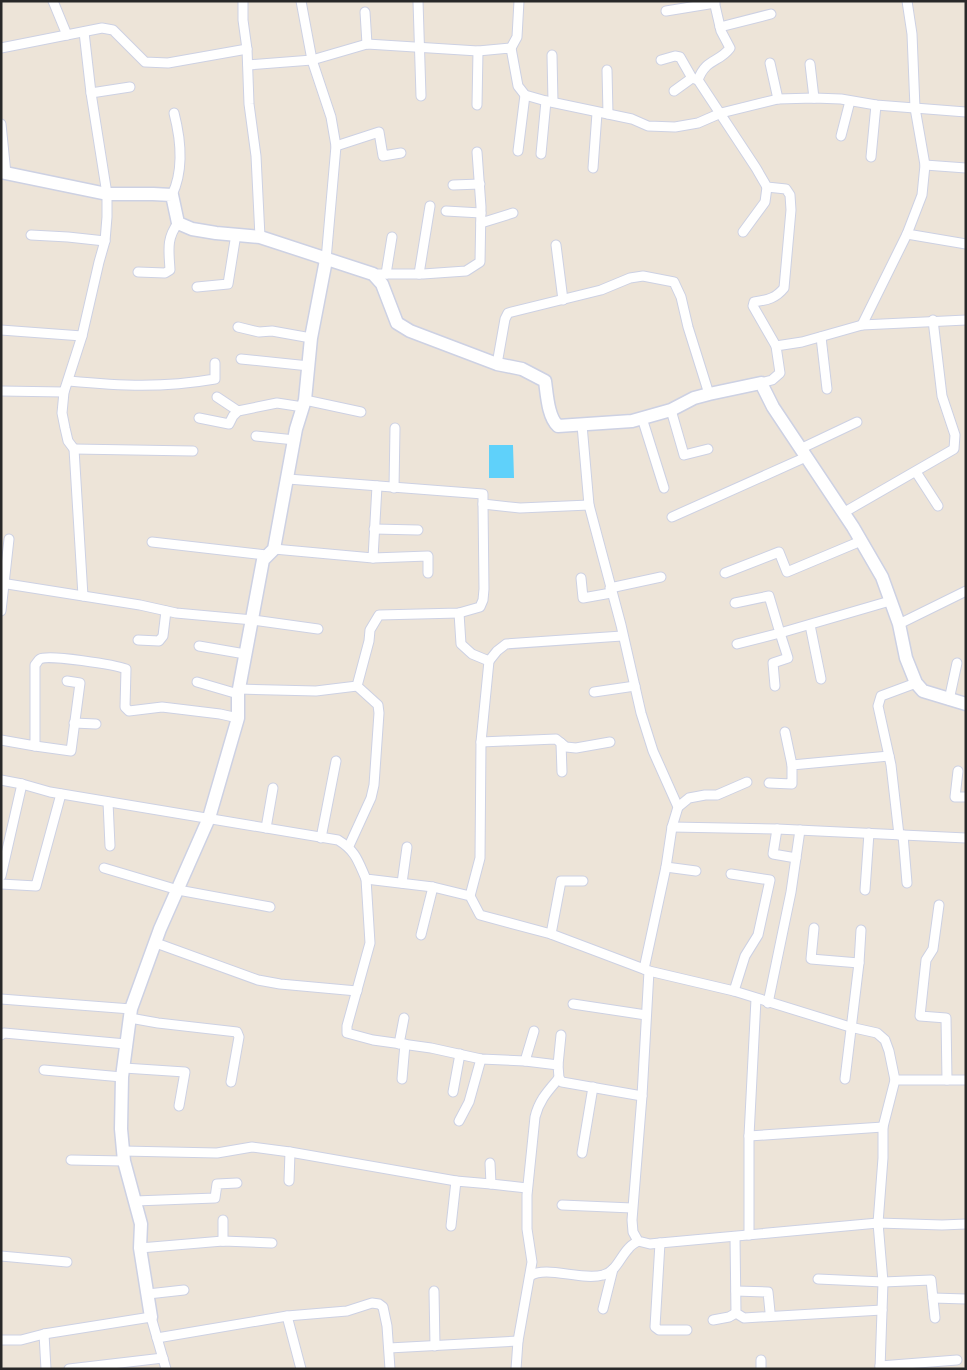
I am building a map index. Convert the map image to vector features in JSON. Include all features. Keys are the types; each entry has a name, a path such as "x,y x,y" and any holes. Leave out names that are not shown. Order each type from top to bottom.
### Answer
{"street":[{"path":"53,1 67,35"},
{"path":"243,1 242,20 247,49 249,104 256,156 260,237"},
{"path":"166,1369 151,1317 140,1248 141,1224 123,1156 121,1129 123,1072 130,1013 160,929 210,818 238,718 238,691 263,560 270,552 288,479 296,429 304,404 311,338 326,260 336,146 331,118 312,60 302,1"},
{"path":"418,1 421,96"},
{"path":"518,1 517,37 512,48 518,86 526,94 549,102 608,114 648,126 675,126 698,123 721,113 778,99 842,99 876,105 966,112"},
{"path":"862,325 907,234 922,195 925,165 916,108 912,34 907,1"},
{"path":"666,11 714,2 720,27 730,48 725,55 710,62 695,79 674,90"},
{"path":"365,12 367,44"},
{"path":"720,27 771,14"},
{"path":"1,48 102,28 114,30 145,62 168,63 247,49"},
{"path":"83,596 74,450 68,441 62,413 64,392 82,336 105,241 107,194 91,93 84,32"},
{"path":"248,65 312,60 367,44 478,51 512,48"},
{"path":"477,105 478,51"},
{"path":"541,154 549,102 552,55"},
{"path":"661,60 675,56 680,57 721,113 767,187 765,202 743,232"},
{"path":"770,63 778,99"},
{"path":"810,64 814,98"},
{"path":"607,70 608,114"},
{"path":"91,93 130,87"},
{"path":"518,151 526,94"},
{"path":"842,136 850,101"},
{"path":"871,157 876,105"},
{"path":"138,272 165,274 170,270 169,242 171,232 178,223 172,195 178,183 180,163 180,136 174,113"},
{"path":"593,168 597,113"},
{"path":"1,124 4,173 107,194 172,195"},
{"path":"336,146 379,132 384,156 401,154"},
{"path":"178,223 192,229 260,237 326,260 379,274 466,271 480,262 481,218 478,152"},
{"path":"925,165 966,168"},
{"path":"453,185 480,184"},
{"path":"392,237 379,274 397,323 410,331 497,364 522,369 545,381 554,422 558,426 632,421 671,410 694,398 772,380 780,373 776,346 753,306 754,302 769,300 778,296 784,288 791,210 790,195 786,189 767,187"},
{"path":"419,274 430,206"},
{"path":"446,211 481,218 513,214"},
{"path":"197,287 228,284 236,234"},
{"path":"907,234 966,244"},
{"path":"31,235 105,241"},
{"path":"556,244 563,300"},
{"path":"497,364 505,319 508,313 602,290 630,278 643,276 674,282 682,297 688,327 709,394"},
{"path":"776,346 784,346 821,337 862,325 933,320 966,320"},
{"path":"843,513 954,449 955,435 942,396 933,320"},
{"path":"238,328 259,332 272,331 311,338"},
{"path":"1,330 82,336"},
{"path":"821,337 827,389"},
{"path":"241,359 309,366"},
{"path":"69,381 121,386 189,384 215,379 215,362"},
{"path":"761,383 773,407 861,541 882,577 899,624 906,658 916,683 923,691 966,704"},
{"path":"1,391 64,392"},
{"path":"217,397 238,411"},
{"path":"199,418 229,424 238,411 276,403 304,404 361,412"},
{"path":"671,410 684,455 708,449"},
{"path":"642,418 664,488"},
{"path":"672,518 803,453 857,422"},
{"path":"582,425 589,505 641,713 653,751 678,807"},
{"path":"394,488 395,428"},
{"path":"256,436 295,440"},
{"path":"74,450 193,452"},
{"path":"916,472 938,506"},
{"path":"288,479 483,494 483,600 480,607 460,613 379,615 370,630 370,641 357,686"},
{"path":"373,558 377,486"},
{"path":"483,504 520,508 589,505"},
{"path":"374,529 418,530"},
{"path":"1,611 9,539"},
{"path":"725,573 779,552 787,572 861,541"},
{"path":"152,542 373,558 428,556 428,573"},
{"path":"581,578 583,598 661,577"},
{"path":"3,583 166,610 318,629"},
{"path":"899,624 966,591"},
{"path":"735,603 769,596 788,658 773,663 775,686"},
{"path":"737,644 890,601"},
{"path":"138,640 159,641 163,636 166,610"},
{"path":"460,613 461,644 472,654 489,661"},
{"path":"810,625 821,679"},
{"path":"622,636 506,644 489,661 481,742 480,858 470,896 480,915 551,934 646,970 734,991 850,1027 877,1032 885,1040 895,1080 884,1127 878,1223 883,1282 880,1367 957,1360"},
{"path":"198,646 245,654"},
{"path":"35,746 35,665 41,659 50,657 105,666 118,666 126,670 125,707 129,711 162,707 238,718"},
{"path":"949,700 957,663"},
{"path":"1,740 70,751 80,683 68,681"},
{"path":"197,682 238,691 316,691 357,686 378,704 374,785 371,798 349,846"},
{"path":"907,883 889,756 878,706 881,696 916,683"},
{"path":"594,692 635,686"},
{"path":"74,723 96,724"},
{"path":"769,783 792,784 792,764 785,732"},
{"path":"481,742 556,739 566,747 576,748 610,742"},
{"path":"561,743 562,772"},
{"path":"792,764 889,756"},
{"path":"321,838 336,760"},
{"path":"958,771 955,797 966,797"},
{"path":"1,780 61,794 338,840 349,846 356,856 366,879 370,943 347,1026 347,1032 372,1040 481,1059 558,1065"},
{"path":"747,782 717,794 705,794 689,798 678,807 672,827 646,970 642,1096 632,1208 633,1232 638,1241 650,1244 878,1223 966,1224"},
{"path":"1,876 22,784"},
{"path":"266,828 273,788"},
{"path":"1,884 36,886 61,794"},
{"path":"108,802 110,846"},
{"path":"672,827 777,829 966,838"},
{"path":"777,829 774,854 796,858"},
{"path":"768,1003 791,892 800,830"},
{"path":"865,890 869,833"},
{"path":"402,882 407,846"},
{"path":"666,867 696,871"},
{"path":"104,868 178,890 270,908"},
{"path":"731,874 770,880 758,935 744,956 734,991"},
{"path":"366,879 433,887 470,896"},
{"path":"551,934 560,881 583,882"},
{"path":"421,935 433,887"},
{"path":"939,905 934,949 926,960 920,1016 946,1018 947,1080"},
{"path":"814,928 811,959 858,963"},
{"path":"845,1079 861,930"},
{"path":"156,943 258,980 280,984 357,991"},
{"path":"1,999 130,1013 158,1023 237,1032 239,1037 231,1082"},
{"path":"749,1235 749,1136 756,999"},
{"path":"573,1004 646,1015"},
{"path":"402,1079 404,1018"},
{"path":"525,1061 534,1030"},
{"path":"1,1035 4,1033 126,1044"},
{"path":"561,1035 558,1065 559,1078 562,1082 642,1096"},
{"path":"453,1092 460,1054"},
{"path":"459,1121 469,1102 481,1059"},
{"path":"44,1070 185,1072 179,1106"},
{"path":"516,1369 518,1341 532,1262 527,1229 527,1188 535,1117 543,1096 559,1078"},
{"path":"895,1080 966,1080"},
{"path":"582,1153 593,1088"},
{"path":"749,1136 884,1127"},
{"path":"71,1160 123,1156 217,1153 252,1147 456,1180 527,1188"},
{"path":"289,1180 290,1152"},
{"path":"490,1163 491,1184"},
{"path":"451,1226 456,1180"},
{"path":"135,1201 215,1198 217,1184 237,1183"},
{"path":"562,1205 632,1208"},
{"path":"223,1220 223,1241"},
{"path":"735,1237 736,1313"},
{"path":"140,1248 223,1241 272,1242"},
{"path":"604,1309 613,1270 628,1248 638,1241"},
{"path":"660,1243 655,1327 659,1330 687,1330"},
{"path":"1,1256 68,1262"},
{"path":"530,1276 544,1272 590,1277 604,1275 613,1270"},
{"path":"818,1279 883,1282 931,1280 934,1318"},
{"path":"148,1294 184,1290"},
{"path":"434,1291 435,1346"},
{"path":"736,1291 768,1292 770,1312"},
{"path":"933,1298 966,1298"},
{"path":"157,1338 287,1316 347,1311 379,1304 383,1307 390,1369"},
{"path":"736,1313 744,1318 882,1310"},
{"path":"713,1320 729,1317 736,1313"},
{"path":"287,1316 301,1369"},
{"path":"1,1340 21,1340 44,1334 151,1317"},
{"path":"44,1334 46,1369"},
{"path":"389,1348 518,1341"},
{"path":"68,1369 163,1358"}],"water":[{"path":"489,445 513,445 514,478 489,478"}]}
